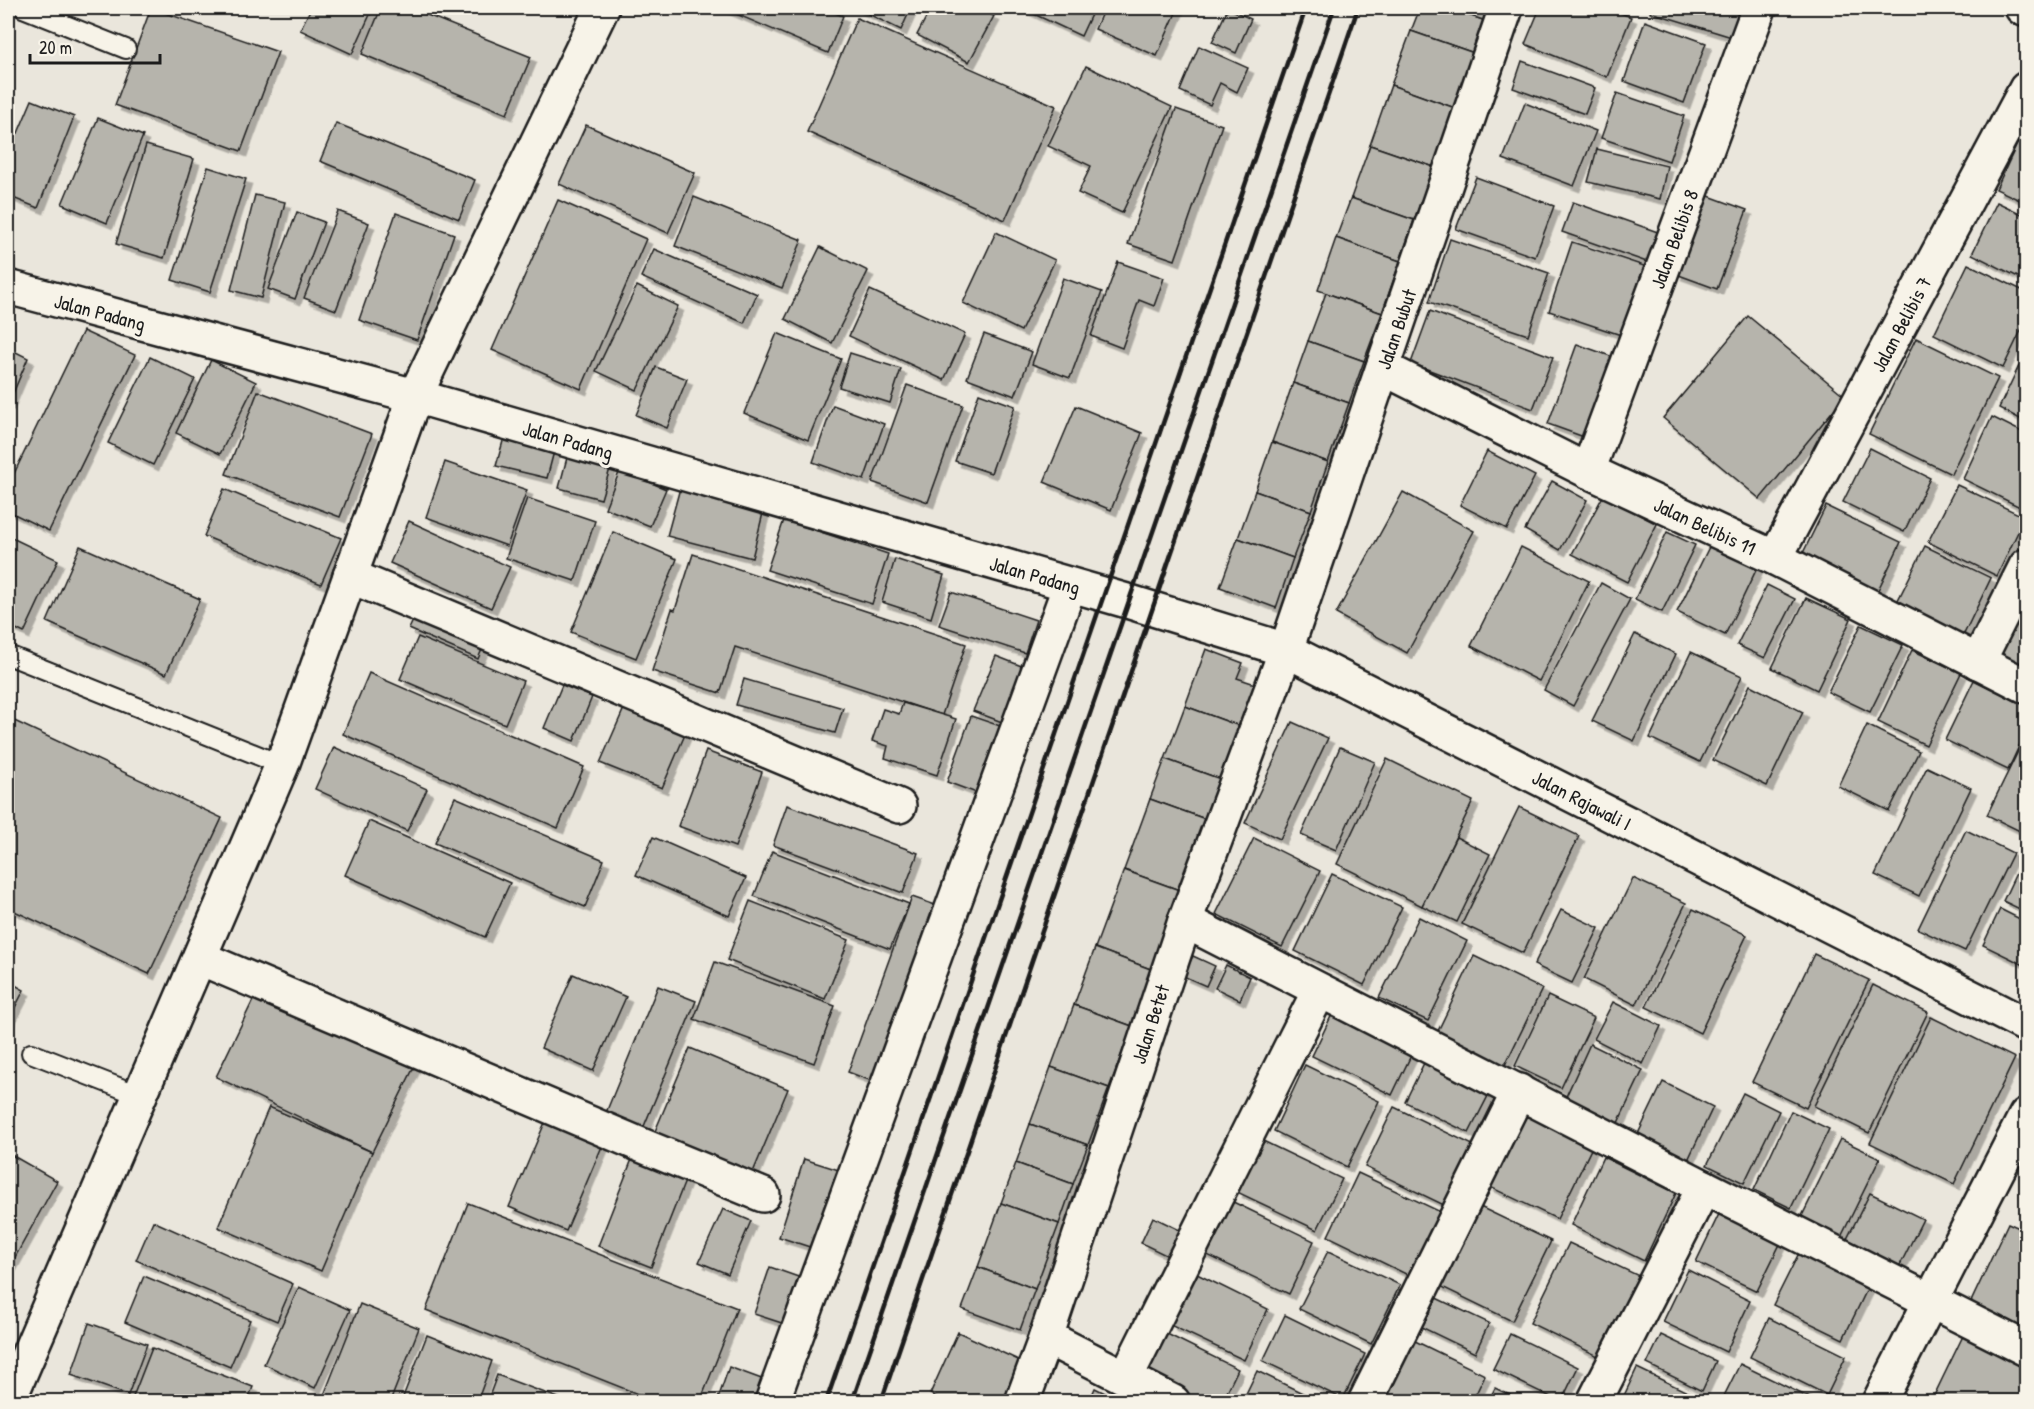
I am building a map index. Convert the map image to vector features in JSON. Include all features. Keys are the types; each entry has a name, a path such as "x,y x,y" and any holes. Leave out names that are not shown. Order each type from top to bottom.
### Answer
{"street":[{"path":"8,1401 282,765 415,396 602,8"},
{"name":"Jalan Bubut","path":"1286,650 1506,8"},
{"name":"Jalan Belibis 8","path":"1588,471 1759,8"},
{"path":"2022,8 2026,10"},
{"name":"Jalan Belibis 7","path":"1775,558 2026,89"},
{"name":"Jalan Padang","path":"8,287 415,396 1127,602"},
{"name":"Jalan Belibis 11","path":"1383,368 1588,471 1775,558 2026,686"},
{"path":"1978,663 2026,566"},
{"path":"350,576 899,806"},
{"path":"772,1401 1070,585"},
{"name":"Jalan Rajawali I","path":"1127,602 1286,650 2026,1025"},
{"name":"Jalan Betet","path":"1022,1401 1046,1337 1185,921 1286,650"},
{"path":"1185,921 2026,1349"},
{"path":"200,957 641,1145 763,1194"},
{"path":"1126,1377 1319,991"},
{"path":"1365,1401 1518,1091"},
{"path":"1880,1401 2026,1115"},
{"path":"1593,1401 1704,1187"},
{"path":"1046,1337 1173,1401"}],"lane":[{"path":"23,8 126,49"},
{"path":"8,655 282,765"},
{"path":"31,1053 141,1096"}],"building":[{"path":"151,8 278,52 241,151 115,105"},
{"path":"311,8 373,8 352,54 300,30"},
{"path":"381,8 410,8 531,57 507,114 362,54"},
{"path":"722,8 823,8 843,16 828,53"},
{"path":"856,8 911,8 901,30"},
{"path":"931,8 978,8 994,16 969,62 917,35"},
{"path":"1021,8 1094,8 1081,36"},
{"path":"1104,8 1178,8 1157,56 1095,29"},
{"path":"1228,8 1251,19 1236,53 1212,42"},
{"path":"1420,8 1448,8 1486,21 1474,53 1411,31"},
{"path":"1448,8 1491,8 1486,21"},
{"path":"1540,8 1608,8 1631,17 1607,77 1525,44"},
{"path":"1651,8 1745,8 1735,38 1650,12"},
{"path":"857,18 1056,106 1005,220 807,132"},
{"path":"1645,21 1706,43 1684,103 1624,81"},
{"path":"1411,31 1474,53 1455,108 1391,85"},
{"path":"1199,46 1248,68 1237,92 1220,83 1210,105 1180,91"},
{"path":"1522,61 1595,88 1585,114 1513,88"},
{"path":"1086,66 1172,107 1122,213 1078,193 1091,166 1048,146"},
{"path":"1391,85 1455,108 1434,167 1370,145"},
{"path":"1617,93 1684,116 1669,161 1601,138"},
{"path":"32,100 74,117 38,208 8,196 8,129 18,133"},
{"path":"1525,103 1596,131 1574,186 1503,159"},
{"path":"1176,109 1222,125 1175,260 1128,244"},
{"path":"98,118 143,136 107,223 62,204"},
{"path":"336,123 475,180 459,219 320,161"},
{"path":"586,125 695,173 668,233 559,184"},
{"path":"2026,125 2026,203 1996,189"},
{"path":"146,145 194,159 164,258 116,244"},
{"path":"1370,145 1434,167 1414,220 1351,198"},
{"path":"1597,149 1667,166 1660,199 1588,182"},
{"path":"208,167 246,179 210,292 172,280"},
{"path":"1476,177 1554,206 1535,257 1456,229"},
{"path":"255,195 285,202 261,298 231,290"},
{"path":"1706,195 1747,210 1717,289 1676,274"},
{"path":"694,197 802,240 782,288 675,246"},
{"path":"1351,198 1414,220 1400,261 1336,238"},
{"path":"558,200 646,239 581,389 492,350"},
{"path":"1573,202 1669,236 1658,266 1562,232"},
{"path":"1997,202 2026,216 2026,281 1972,254"},
{"path":"338,211 369,223 336,310 304,298"},
{"path":"297,212 324,222 295,299 268,289"},
{"path":"396,213 454,234 417,340 359,320"},
{"path":"996,232 1055,260 1021,331 963,303"},
{"path":"1336,238 1400,261 1382,313 1318,290"},
{"path":"1450,239 1549,273 1528,335 1429,302"},
{"path":"1572,242 1644,266 1621,335 1549,311"},
{"path":"820,247 868,271 832,343 785,319"},
{"path":"654,249 757,294 744,323 641,277"},
{"path":"1118,262 1164,278 1154,306 1139,300 1122,348 1091,336"},
{"path":"1968,264 2026,292 2026,320 2003,368 1934,334"},
{"path":"1063,278 1102,292 1070,378 1032,364"},
{"path":"637,286 678,306 637,390 596,371"},
{"path":"870,290 965,334 944,380 849,336"},
{"path":"1326,293 1382,313 1364,361 1308,341"},
{"path":"1430,311 1553,357 1533,409 1411,363"},
{"path":"1748,316 1845,396 1760,499 1663,418"},
{"path":"83,331 135,355 49,531 8,511 8,486"},
{"path":"777,333 841,359 808,440 744,413"},
{"path":"984,334 1032,352 1015,396 967,378"},
{"path":"1916,338 1998,378 1951,474 1869,434"},
{"path":"1308,341 1364,361 1349,403 1293,383"},
{"path":"1577,344 1613,357 1584,437 1548,424"},
{"path":"8,348 28,358 8,405"},
{"path":"2026,351 2026,422 1999,408"},
{"path":"850,353 901,369 890,403 839,387"},
{"path":"150,357 195,379 153,465 108,443"},
{"path":"211,360 256,382 220,454 176,433"},
{"path":"656,367 687,379 667,428 636,415"},
{"path":"1293,383 1349,403 1328,462 1272,442"},
{"path":"907,385 963,405 928,502 872,482"},
{"path":"258,391 372,434 340,517 226,474"},
{"path":"979,393 1015,406 991,473 955,461"},
{"path":"833,405 884,424 864,480 813,462"},
{"path":"1076,406 1142,433 1111,510 1044,482"},
{"path":"1992,417 2026,434 2026,510 1963,479"},
{"path":"507,427 557,440 547,478 496,466"},
{"path":"1272,442 1328,462 1311,511 1255,491"},
{"path":"1870,448 1930,478 1904,532 1843,502"},
{"path":"569,450 612,462 601,499 559,488"},
{"path":"1487,451 1535,476 1507,529 1460,505"},
{"path":"445,462 527,490 507,546 426,517"},
{"path":"620,470 666,489 650,526 605,508"},
{"path":"1552,481 1587,500 1560,550 1525,530"},
{"path":"1957,485 2025,517 1997,576 1928,542"},
{"path":"680,488 764,509 752,558 667,536"},
{"path":"224,489 341,538 321,584 204,536"},
{"path":"1255,491 1311,511 1293,558 1238,538"},
{"path":"1403,492 1474,531 1407,653 1336,614"},
{"path":"1603,496 1657,524 1627,582 1572,554"},
{"path":"527,498 595,521 575,581 506,558"},
{"path":"1826,506 1901,542 1877,592 1802,555"},
{"path":"784,520 888,554 872,604 767,570"},
{"path":"409,521 510,567 491,608 390,563"},
{"path":"613,532 677,559 636,658 571,632"},
{"path":"1667,532 1695,545 1662,612 1635,599"},
{"path":"8,536 58,560 24,633 8,625"},
{"path":"1238,538 1293,558 1276,608 1220,587"},
{"path":"1710,545 1757,568 1725,635 1677,612"},
{"path":"80,546 200,599 166,674 47,622"},
{"path":"1925,546 1991,578 1963,636 1896,604"},
{"path":"1521,547 1589,581 1539,681 1471,646"},
{"path":"693,554 966,644 942,715 735,647 720,693 652,671"},
{"path":"895,559 944,575 931,618 882,602"},
{"path":"1601,583 1630,599 1573,706 1544,690"},
{"path":"1767,585 1795,599 1765,658 1737,645"},
{"path":"951,592 1036,620 1025,653 939,625"},
{"path":"1806,598 1851,619 1817,690 1772,668"},
{"path":"417,612 485,642 478,659 409,629"},
{"path":"2016,612 2026,617 2026,670 1994,655"},
{"path":"1861,625 1903,645 1870,712 1828,692"},
{"path":"1635,634 1676,654 1634,741 1592,721"},
{"path":"418,637 523,681 505,724 400,679"},
{"path":"1206,649 1243,663 1237,678 1258,685 1242,727 1185,706"},
{"path":"1912,650 1961,673 1926,745 1878,722"},
{"path":"1691,652 1742,676 1700,762 1650,738"},
{"path":"996,656 1024,667 1002,722 973,711"},
{"path":"369,673 584,767 558,828 343,734"},
{"path":"744,679 843,708 835,733 736,705"},
{"path":"1974,680 2026,706 2026,731 2008,770 1945,740"},
{"path":"562,685 592,697 574,741 544,728"},
{"path":"1750,685 1803,712 1767,786 1713,760"},
{"path":"629,697 690,723 662,788 600,763"},
{"path":"903,703 956,719 937,775 885,758 888,746 872,741 883,709 899,714"},
{"path":"1185,706 1242,727 1223,780 1165,759"},
{"path":"971,716 1006,728 982,795 947,782"},
{"path":"8,718 222,818 149,974 8,908"},
{"path":"1292,722 1328,738 1280,839 1245,823"},
{"path":"1867,725 1919,751 1889,811 1838,786"},
{"path":"2026,735 2026,834 1987,815"},
{"path":"334,747 427,789 407,831 315,789"},
{"path":"1340,747 1375,762 1336,850 1301,835"},
{"path":"706,751 762,772 735,847 678,826"},
{"path":"1165,759 1223,780 1208,820 1150,799"},
{"path":"1387,759 1473,801 1422,906 1337,864"},
{"path":"1927,767 1971,788 1919,896 1875,875"},
{"path":"455,797 604,860 585,907 435,843"},
{"path":"1150,799 1208,820 1182,891 1124,870"},
{"path":"787,805 918,853 903,893 773,845"},
{"path":"1519,807 1579,836 1523,953 1462,924"},
{"path":"369,821 510,883 485,937 345,875"},
{"path":"1966,830 2013,853 1965,951 1918,929"},
{"path":"653,837 746,878 729,916 636,875"},
{"path":"1456,837 1490,854 1457,922 1422,906"},
{"path":"1254,838 1320,871 1282,947 1216,914"},
{"path":"772,851 909,904 890,949 754,896"},
{"path":"2026,852 2026,912 2003,901"},
{"path":"1124,870 1182,891 1153,970 1095,948"},
{"path":"1332,874 1402,907 1364,985 1295,951"},
{"path":"1633,878 1686,903 1636,1005 1584,979"},
{"path":"912,897 941,907 877,1083 848,1072"},
{"path":"750,901 849,940 825,999 727,960"},
{"path":"1693,909 1747,935 1700,1033 1646,1007"},
{"path":"2000,909 2026,922 2026,966 1983,945"},
{"path":"1561,910 1599,928 1572,983 1534,965"},
{"path":"1419,917 1467,941 1428,1021 1379,998"},
{"path":"1095,948 1153,970 1132,1026 1074,1005"},
{"path":"1814,954 1869,980 1806,1108 1752,1082"},
{"path":"1193,956 1215,966 1206,986 1183,976"},
{"path":"1474,956 1542,989 1504,1067 1437,1033"},
{"path":"715,962 835,1006 814,1063 694,1019"},
{"path":"1226,965 1250,977 1240,1000 1215,988"},
{"path":"573,974 626,997 593,1071 541,1048"},
{"path":"8,981 24,990 8,1021"},
{"path":"1873,985 1928,1012 1869,1133 1814,1106"},
{"path":"658,986 696,1001 642,1131 605,1115"},
{"path":"258,990 415,1065 372,1152 216,1077"},
{"path":"1548,996 1594,1018 1561,1088 1515,1066"},
{"path":"1613,1002 1661,1026 1643,1064 1594,1039"},
{"path":"1074,1005 1132,1026 1109,1088 1051,1067"},
{"path":"1336,1006 1416,1045 1392,1095 1312,1056"},
{"path":"1931,1017 2015,1058 1954,1184 1870,1143"},
{"path":"1590,1044 1643,1070 1616,1127 1564,1101"},
{"path":"690,1048 788,1089 751,1177 653,1136"},
{"path":"1425,1061 1490,1092 1469,1133 1405,1102"},
{"path":"1305,1065 1379,1101 1347,1167 1274,1131"},
{"path":"1051,1067 1109,1088 1088,1145 1030,1124"},
{"path":"1663,1082 1713,1107 1687,1162 1636,1138"},
{"path":"1743,1093 1779,1111 1744,1183 1707,1165"},
{"path":"269,1107 372,1152 321,1271 218,1227"},
{"path":"1394,1107 1477,1147 1448,1207 1365,1167"},
{"path":"1791,1111 1829,1129 1791,1208 1754,1190"},
{"path":"1523,1113 1592,1147 1557,1219 1488,1186"},
{"path":"546,1120 603,1144 566,1231 509,1207"},
{"path":"1030,1124 1088,1145 1073,1184 1016,1163"},
{"path":"1840,1139 1880,1158 1840,1239 1800,1220"},
{"path":"1263,1141 1342,1179 1317,1230 1237,1192"},
{"path":"636,1149 689,1171 651,1267 598,1246"},
{"path":"8,1153 57,1181 8,1270"},
{"path":"1603,1157 1676,1193 1644,1261 1571,1225"},
{"path":"804,1159 842,1171 816,1249 779,1237"},
{"path":"1016,1163 1073,1184 1059,1224 1001,1203"},
{"path":"1358,1173 1443,1213 1412,1277 1328,1236"},
{"path":"1870,1193 1923,1219 1899,1267 1846,1241"},
{"path":"1227,1199 1314,1241 1289,1294 1201,1252"},
{"path":"468,1203 737,1308 700,1402 658,1402 426,1310"},
{"path":"1001,1203 1059,1224 1035,1289 978,1267"},
{"path":"1476,1205 1551,1241 1512,1321 1438,1285"},
{"path":"723,1209 751,1221 728,1274 699,1262"},
{"path":"1720,1212 1781,1242 1757,1291 1696,1262"},
{"path":"1153,1217 1186,1233 1174,1259 1141,1243"},
{"path":"153,1221 293,1284 277,1321 136,1260"},
{"path":"2008,1223 2026,1231 2026,1320 2021,1331 1969,1306"},
{"path":"1569,1243 1639,1276 1600,1357 1530,1323"},
{"path":"1802,1247 1871,1281 1843,1339 1773,1305"},
{"path":"1328,1251 1400,1285 1371,1344 1299,1309"},
{"path":"770,1267 804,1279 788,1325 754,1314"},
{"path":"978,1267 1035,1289 1020,1330 962,1309"},
{"path":"1688,1270 1750,1301 1726,1352 1663,1322"},
{"path":"1195,1273 1268,1309 1244,1360 1170,1325"},
{"path":"144,1276 250,1320 230,1367 125,1322"},
{"path":"299,1287 350,1310 315,1388 264,1364"},
{"path":"1432,1296 1489,1323 1475,1353 1419,1326"},
{"path":"360,1304 419,1328 390,1402 340,1402 324,1395"},
{"path":"1285,1315 1365,1354 1343,1399 1263,1361"},
{"path":"1769,1318 1846,1356 1827,1395 1750,1357"},
{"path":"89,1323 147,1344 128,1395 71,1375"},
{"path":"1161,1331 1238,1369 1222,1402 1193,1402 1140,1376"},
{"path":"958,1332 1029,1365 1012,1402 946,1402 930,1394"},
{"path":"1510,1334 1578,1367 1561,1402 1493,1369"},
{"path":"427,1335 492,1361 477,1402 401,1402"},
{"path":"1661,1335 1716,1361 1702,1391 1647,1364"},
{"path":"1963,1336 2026,1367 2026,1392 2022,1402 1931,1402"},
{"path":"1413,1340 1485,1375 1472,1402 1384,1401"},
{"path":"152,1348 253,1387 247,1402 131,1402"},
{"path":"1740,1364 1818,1402 1730,1402 1723,1398"},
{"path":"729,1367 767,1381 760,1402 717,1402"},
{"path":"1637,1368 1702,1399 1700,1402 1621,1402"},
{"path":"1257,1371 1321,1402 1242,1402"},
{"path":"497,1375 569,1402 487,1402"},
{"path":"1095,1388 1123,1402 1089,1402"},
{"path":"1495,1388 1524,1402 1488,1402"}],"railway":[{"path":"826,1402 1306,8"},
{"path":"852,1402 1334,8"},
{"path":"881,1402 1358,8"}]}
